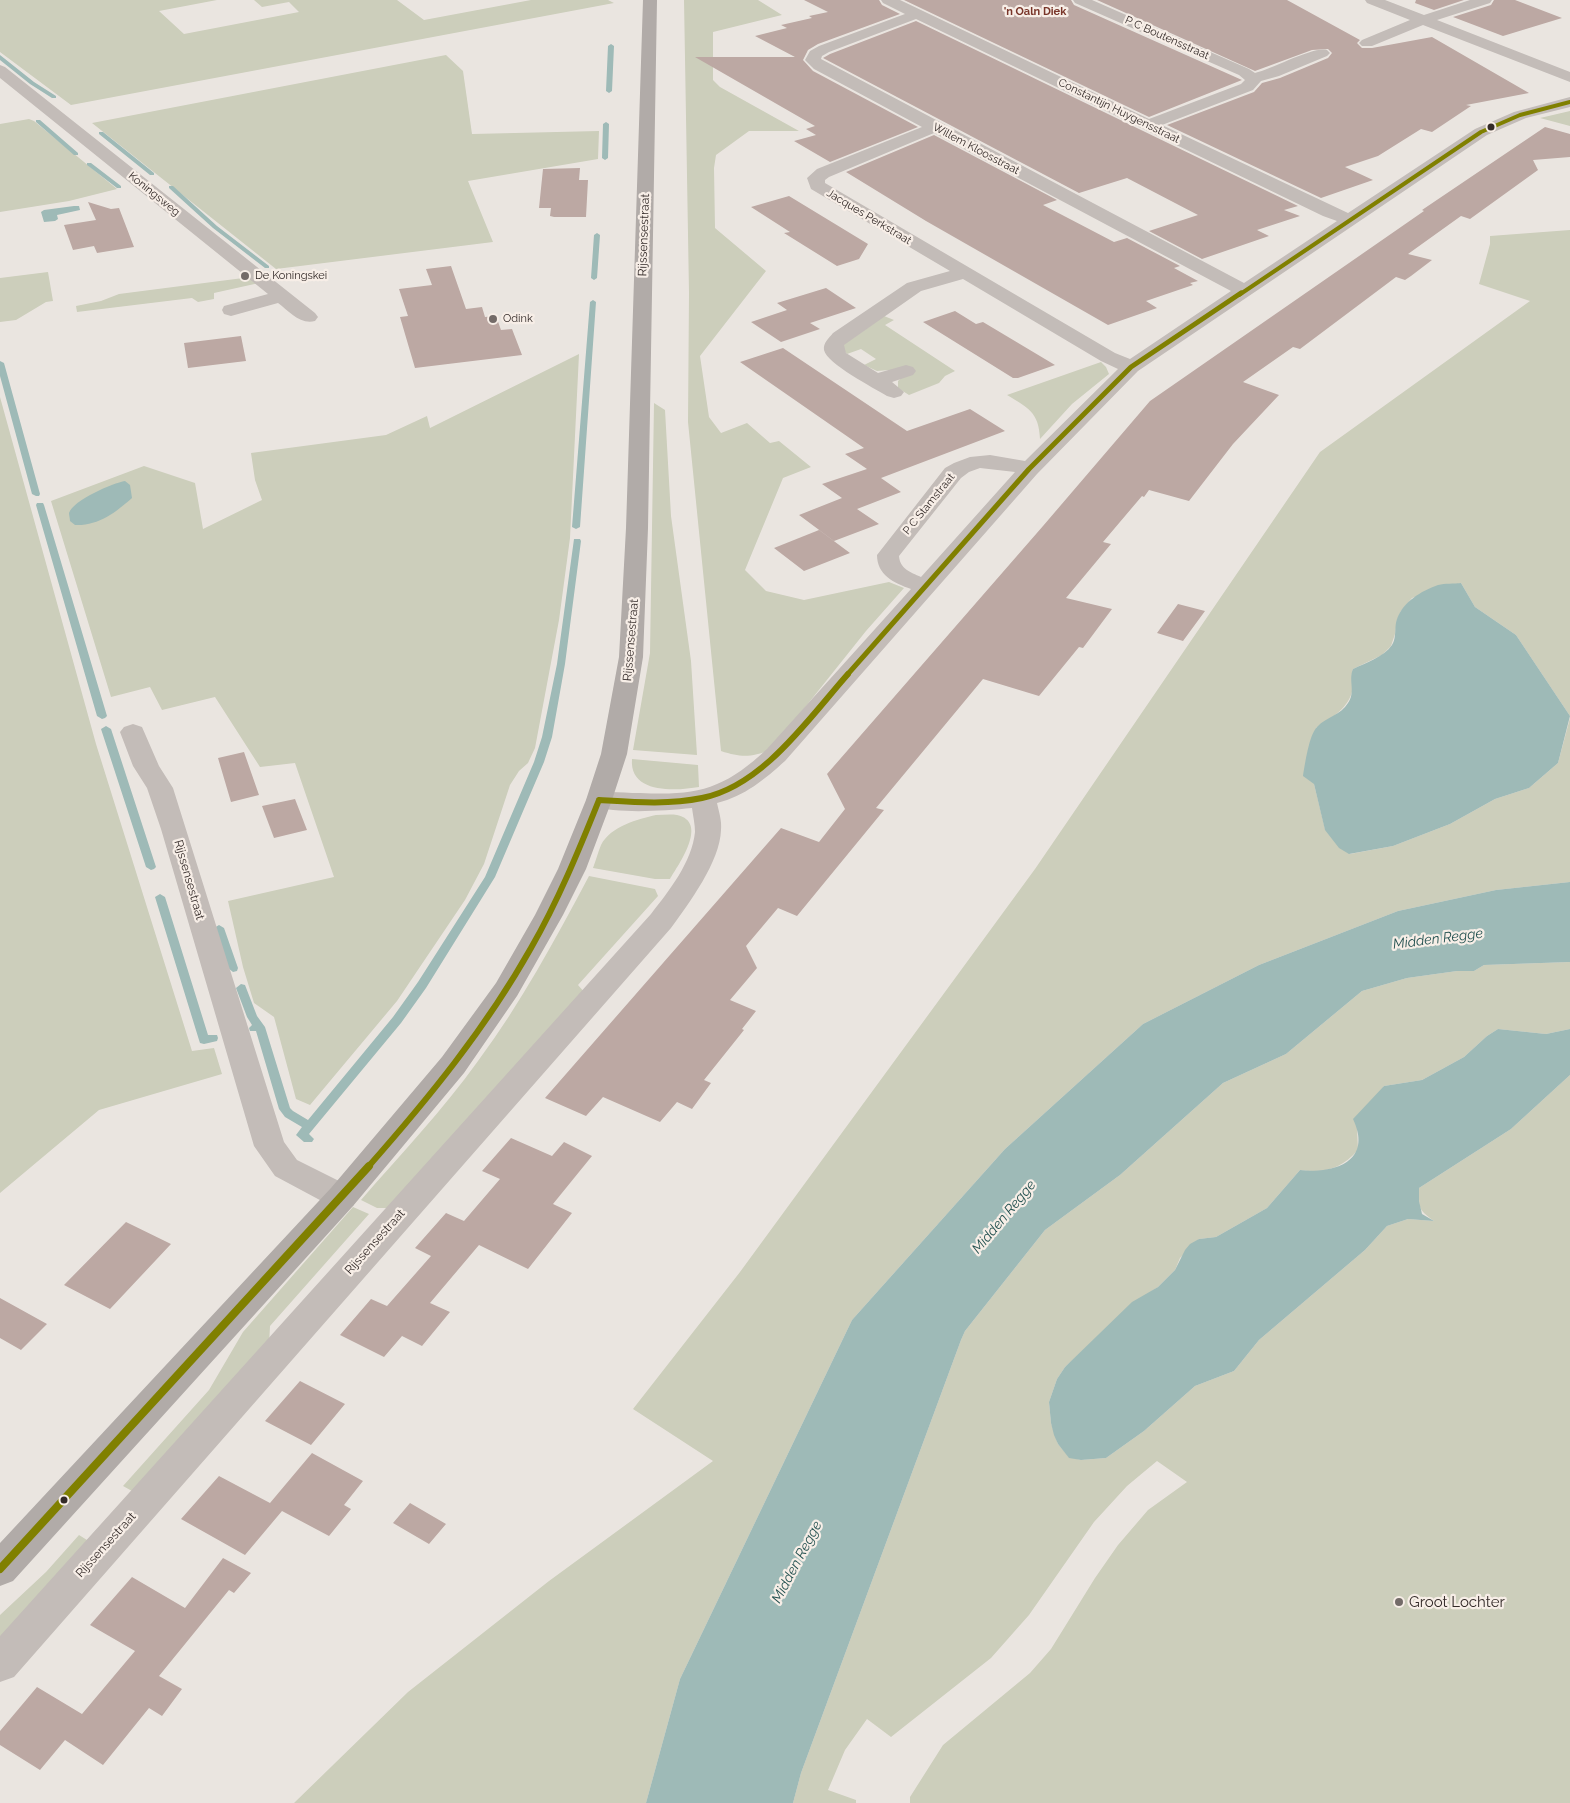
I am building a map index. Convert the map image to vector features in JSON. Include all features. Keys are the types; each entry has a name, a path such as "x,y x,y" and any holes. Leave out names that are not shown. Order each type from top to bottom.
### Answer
{"main road":[{"name":"Rijssensestraat","path":"0,1569 342,1197 453,1065 507,989 545,923 572,869 599,800 614,754 628,676 632,635 637,528 650,0"}],"street":[{"name":"Constantijn Huygensstraat","path":"888,0 1329,212 1351,220"},
{"name":"P C Boutensstraat","path":"1080,0 1244,72 1252,78"},
{"path":"1372,0 1570,77"},
{"path":"1367,43 1423,20 1485,0"},
{"name":"Willem Kloosstraat","path":"917,14 824,49 816,54 813,60 819,66 1243,290"},
{"path":"1148,125 1247,87 1254,82 1252,78 1274,72 1322,53"},
{"name":"Koningsweg","path":"0,70 308,317"},
{"path":"599,800 675,803 704,800 737,787 765,767 1029,469 1131,367 1243,290 1488,128 1520,115 1570,102"},
{"name":"Jacques Perkstraat","path":"935,127 823,173 819,175 816,181 821,188 963,272 1108,357 1131,367"},
{"path":"894,392 836,354 833,347 836,340 914,287 963,272"},
{"path":"231,310 281,296"},
{"path":"876,380 906,371"},
{"name":"P C Stamstraat","path":"925,586 895,572 888,564 888,555 953,473 962,467 984,462 1007,464 1029,469"},
{"name":"Rijssensestraat","path":"133,732 146,766 160,788 174,829 270,1146 286,1168 342,1197"},
{"name":"Rijssensestraat","path":"0,1664 661,922 704,849 708,831 704,800"}],"green space":[{"path":"0,0 217,0 159,11 184,34 299,12 289,2 262,7 254,0 397,0 424,20 531,0 608,0 614,3 71,105 0,52"},
{"path":"684,0 758,0 782,15 713,32 713,80 720,87 799,131 749,131 716,155 714,168 715,228 766,271 700,356 709,417 721,433 747,423 770,443 779,441 811,467 783,478 745,570 766,591 804,600 889,582 904,588 866,631 771,750 746,756 721,751 688,422 689,293"},
{"path":"446,55 463,71 472,134 599,131 598,159 468,181 493,242 276,269 92,123"},
{"path":"1570,111 1570,126 1540,118"},
{"path":"29,119 34,121 117,189 69,201 0,212 0,124"},
{"path":"1570,230 1570,716 1516,635 1475,607 1461,583 1412,598 1401,611 1397,620 1391,646 1382,655 1353,669 1353,688 1348,702 1339,712 1316,728 1314,784 1325,829 1350,854 1393,846 1450,824 1495,799 1529,788 1558,763 1570,718 1570,882 1496,890 1398,911 1259,965 1143,1024 1005,1149 852,1320 680,1679 646,1803 294,1803 408,1692 549,1581 713,1461 633,1409 740,1272 1035,869 1320,452 1530,301 1479,284 1490,244 1490,236"},
{"path":"48,272 53,301 46,302 16,320 0,322 0,278"},
{"path":"251,277 259,283 214,293 214,299 198,302 192,298 77,312 76,306 101,301 119,294"},
{"path":"884,316 894,320 885,325 955,371 945,376 939,383 909,395 898,388 898,381 901,378 889,370 877,371 864,365 876,359 861,349 847,354 843,349 843,345"},
{"path":"579,354 570,538 559,620 535,748 528,763 519,771 510,785 484,864 465,900 397,1001 310,1105 296,1099 274,1017 254,1003 243,967 228,901 334,877 295,763 260,767 215,697 162,710 150,687 111,697 51,501 144,466 195,483 203,529 262,500 255,480 251,453 386,435 427,416 430,428"},
{"path":"1101,362 1109,374 1072,404 1040,439 1035,417 1021,404 1007,395"},
{"path":"0,397 96,744 192,1051 214,1048 222,1074 99,1110 0,1193"},
{"path":"654,403 665,410 671,516 691,661 697,755 633,750 650,653"},
{"path":"632,759 698,765 699,787 667,789 656,788 646,784 638,779 633,770"},
{"path":"656,815 677,815 686,819 691,826 689,844 670,879 655,879 593,868 605,838 626,824"},
{"path":"589,876 655,889 658,896 578,985 585,993 392,1208 377,1208 361,1200 465,1079 494,1039 537,971"},
{"path":"1570,962 1570,1029 1546,1034 1498,1029 1487,1036 1464,1057 1422,1080 1384,1086 1357,1128 1358,1150 1352,1156 1345,1162 1325,1170 1300,1170 1267,1208 1216,1237 1199,1239 1180,1258 1175,1270 1158,1287 1146,1295 1065,1367 1057,1379 1049,1402 1051,1423 1058,1444 1069,1457 1081,1460 1106,1458 1144,1431 1195,1386 1234,1371 1259,1340 1365,1250 1387,1226 1408,1219 1434,1221 1420,1208 1419,1188 1511,1129 1570,1075 1570,1803 910,1803 910,1797 943,1745 1030,1673 1051,1649 1118,1545 1148,1510 1187,1482 1157,1461 1127,1486 1094,1522 1029,1615 991,1658 891,1737 867,1719 845,1750 828,1790 856,1800 856,1803 793,1803 801,1773 961,1340 965,1331 1045,1230 1120,1175 1223,1083 1286,1054 1362,991 1407,978 1457,971 1474,971 1484,965"},
{"path":"353,1207 369,1214 270,1326 269,1345 0,1644 0,1615 46,1572 79,1535 87,1540 132,1491 123,1486 209,1390 243,1332"}],"water":[{"path":"79,206 80,210 57,215 58,219 55,221 44,222 41,212 44,210"},
{"path":"125,481 130,485 132,498 119,509 106,518 83,525 75,525 70,521 69,513 78,503 103,489"},
{"path":"1461,583 1475,607 1516,635 1570,716 1558,763 1529,788 1495,799 1450,824 1393,846 1349,854 1339,848 1325,830 1314,784 1303,776 1314,731 1348,703 1352,690 1351,677 1353,669 1379,656 1392,645 1397,619 1408,602 1425,590 1438,585"},
{"name":"Midden Regge","path":"1570,882 1570,962 1484,965 1474,971 1457,971 1407,978 1362,991 1286,1054 1223,1083 1120,1175 1045,1230 965,1331 961,1340 801,1773 793,1803 646,1803 680,1679 852,1320 1005,1149 1143,1024 1259,965 1398,911 1496,890"},
{"path":"1498,1029 1546,1034 1570,1029 1570,1075 1511,1129 1419,1188 1422,1214 1434,1221 1408,1219 1387,1226 1365,1250 1259,1340 1234,1371 1195,1386 1144,1431 1106,1458 1081,1460 1069,1458 1058,1444 1054,1435 1049,1402 1057,1379 1065,1367 1132,1302 1158,1287 1175,1270 1190,1244 1199,1239 1216,1237 1267,1208 1300,1170 1326,1170 1347,1162 1354,1155 1358,1145 1358,1133 1353,1119 1384,1086 1422,1080 1464,1057 1487,1036"}],"building":[{"path":"804,0 879,0 882,5 900,14 818,44 808,50 803,60 813,71 918,127 830,162 794,141 816,135 806,129 815,126 695,57 795,57 755,36 787,28 781,25 812,18 809,16 828,12"},
{"path":"904,0 1071,0 1074,5 1242,80 1149,117"},
{"path":"1097,0 1287,0 1360,40 1357,43 1362,48 1372,48 1432,37 1529,93 1466,105 1471,106 1432,132 1421,129 1378,156 1345,167 1373,180 1321,198 1167,125 1254,92 1262,83 1280,78 1328,58 1332,53 1328,49 1312,50 1255,71"},
{"path":"1416,0 1464,0 1434,10 1415,3"},
{"path":"1494,0 1515,0 1562,18 1503,36 1453,17 1491,5"},
{"path":"916,21 1298,206 1284,210 1300,216 1257,230 1269,236 1202,259 1149,231 1198,215 1127,178 1079,193 823,58"},
{"path":"1545,127 1570,134 1570,157 1533,160 1538,170 1470,219 1461,216 1408,254 1432,260 1405,280 1396,277 1300,349 1293,347 1243,382 1279,395 1233,444 1189,501 1149,490 1144,497 1142,496 1103,542 1111,544 1066,598 1112,609 1083,648 1079,647 1039,696 983,679 876,808 884,810 797,916 778,908 746,946 757,968 730,1000 756,1011 742,1029 744,1030 704,1080 711,1083 692,1109 677,1102 660,1122 603,1097 586,1116 545,1098 781,828 819,842 845,809 827,774 1150,401 1424,211 1422,210"},
{"path":"934,135 1057,200 1043,205 1114,242 1127,238 1180,266 1174,268 1198,281 1190,283 1193,285 1146,301 1157,308 1108,325 926,221 846,172"},
{"path":"580,168 579,180 588,180 586,217 554,217 550,216 551,208 539,208 543,169"},
{"path":"789,196 868,244 859,259 837,266 784,233 790,232 751,207"},
{"path":"88,202 111,209 119,208 134,247 97,253 94,246 73,250 64,225 96,220"},
{"path":"451,266 466,309 482,307 485,317 496,316 501,330 512,329 522,355 415,368 400,317 408,316 399,289 432,285 426,269"},
{"path":"826,288 856,308 810,323 820,329 781,342 751,322 787,310 777,303"},
{"path":"955,311 976,324 983,322 1055,365 1013,378 923,322"},
{"path":"241,336 246,361 188,368 184,343"},
{"path":"783,348 907,431 970,409 1005,431 881,478 901,492 857,509 879,524 834,541 799,515 842,498 822,484 867,469 845,454 864,448 740,362"},
{"path":"819,530 850,553 804,571 774,548"},
{"path":"1178,604 1205,611 1183,641 1157,633"},
{"path":"244,752 259,795 231,802 218,758"},
{"path":"295,799 307,830 274,838 262,806"},
{"path":"511,1138 552,1156 564,1142 592,1156 553,1204 572,1213 528,1269 479,1245 430,1303 450,1312 422,1346 402,1336 384,1357 340,1335 371,1299 387,1306 431,1256 415,1248 446,1213 464,1221 500,1179 482,1171"},
{"path":"126,1222 171,1244 110,1309 64,1285"},
{"path":"0,1298 47,1324 21,1350 0,1338"},
{"path":"300,1381 345,1404 311,1445 265,1421"},
{"path":"312,1453 363,1481 344,1505 351,1509 329,1536 282,1511 245,1555 181,1519 219,1476 270,1503"},
{"path":"410,1503 446,1524 429,1544 393,1523"},
{"path":"223,1558 251,1573 234,1593 229,1590 159,1676 182,1689 162,1716 149,1708 103,1765 65,1740 40,1770 0,1745 0,1731 37,1687 82,1714 135,1651 90,1625 132,1577 185,1608"}],"waterway":[{"path":"609,91 611,46"},
{"path":"0,57 32,83 54,97"},
{"path":"38,121 76,154"},
{"path":"605,158 606,124"},
{"path":"101,133 152,174"},
{"path":"89,164 119,187"},
{"path":"171,187 215,227 267,267"},
{"path":"594,278 597,235"},
{"path":"576,527 593,302"},
{"path":"0,363 36,494"},
{"path":"40,505 102,716"},
{"path":"310,1126 397,1020 422,985 490,877 539,762 547,737 561,664 577,541"},
{"path":"106,729 151,867"},
{"path":"160,897 204,1040 213,1038"},
{"path":"219,928 233,968"},
{"path":"241,988 252,1017 260,1027"},
{"path":"254,1028 260,1027"},
{"path":"260,1027 285,1109 289,1114 310,1126"},
{"path":"308,1139 302,1135 310,1126"}],"transit line":[{"path":"599,800 652,803 687,801 720,793 752,776 776,755 1029,469 1131,367 1481,132 1520,115 1570,102"},
{"path":"0,1569 362,1174 461,1055 531,949 563,886 599,800"}],"place":[{"name":"De Koningskei","path":"245,276"},
{"name":"Odink","path":"493,319"},
{"name":"Groot Lochter","path":"1399,1602"}],"district":[{"name":"'n Oaln Diek","path":"1035,12"}]}
